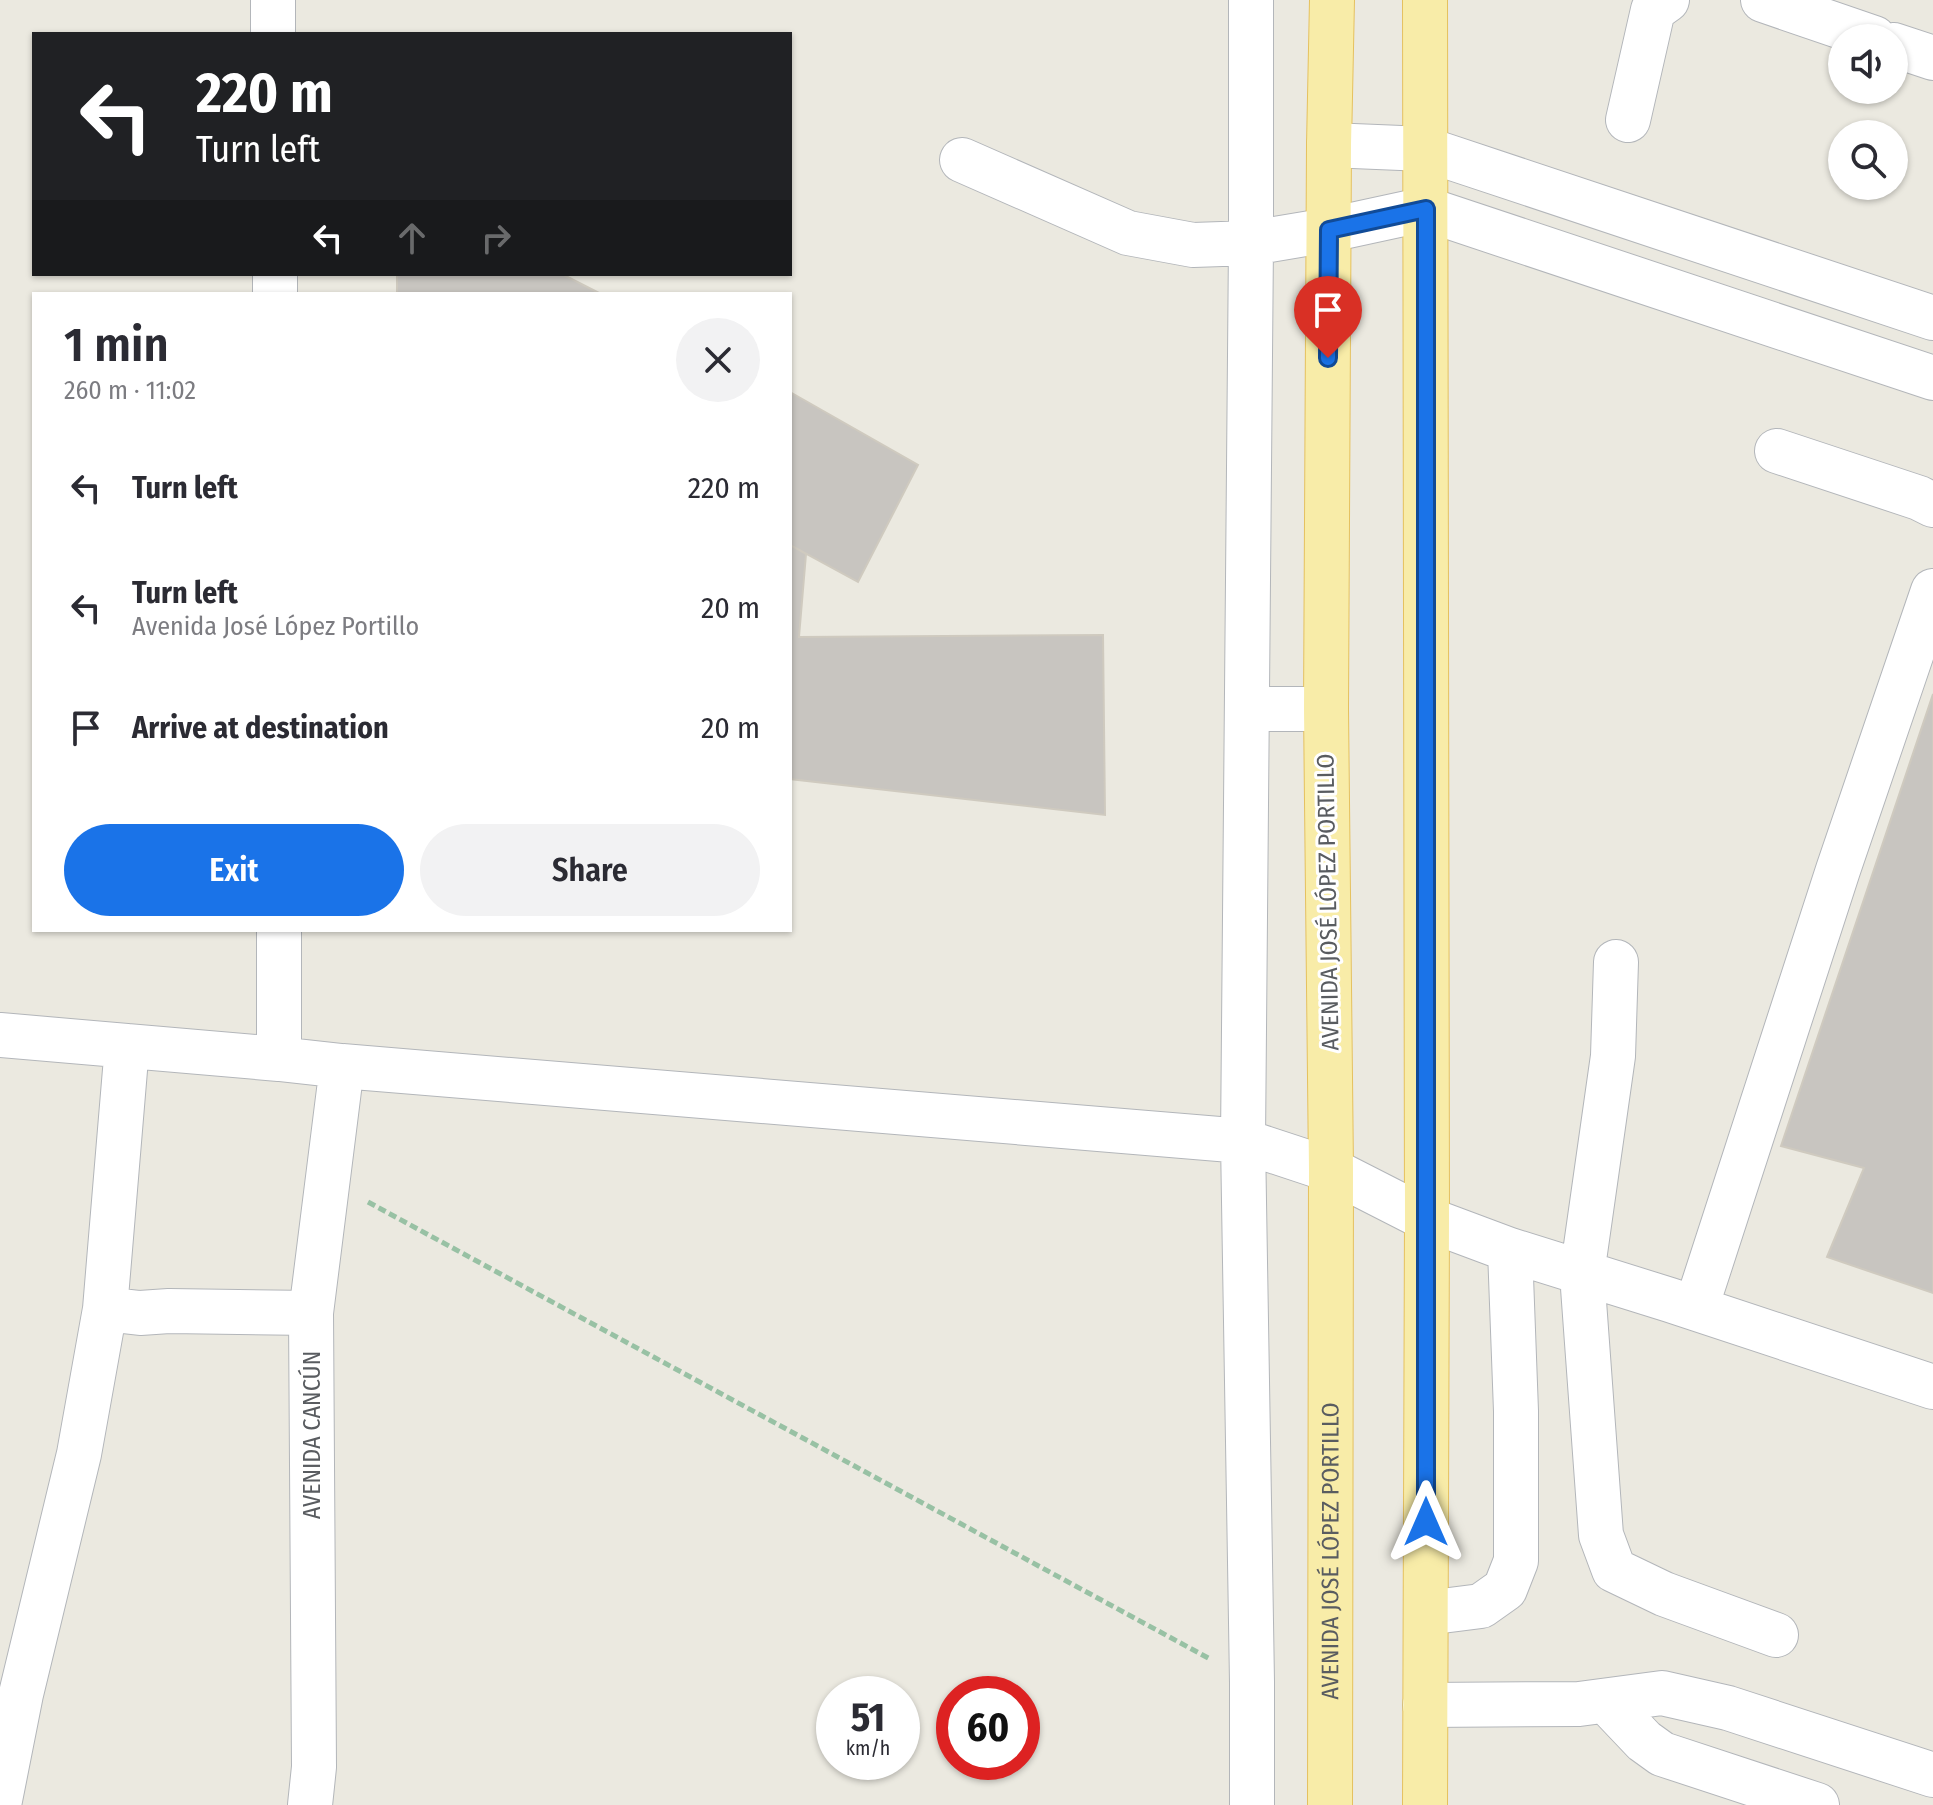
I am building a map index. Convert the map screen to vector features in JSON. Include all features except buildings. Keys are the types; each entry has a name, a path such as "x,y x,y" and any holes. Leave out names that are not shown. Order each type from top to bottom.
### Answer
{"main road":[{"name":"AVENIDA JOSÉ LÓPEZ PORTILLO","path":"1330,1805 1331,1170 1326,709 1332,0"},
{"path":"1425,0 1425,1805"}],"street":[{"path":"273,0 273,32"},
{"path":"1251,0 1243,1141 1252,1805"},
{"path":"1628,120 1653,10 1667,0"},
{"path":"1763,0 1833,24"},
{"path":"1908,50 1933,58"},
{"path":"1329,145 1425,149 1933,318"},
{"path":"962,160 1128,233 1193,245 1251,243 1426,209 1933,378"},
{"path":"1733,311 1743,255"},
{"path":"1777,451 1933,505"},
{"path":"1696,1308 1838,870 1933,591"},
{"path":"1247,709 1326,709"},
{"path":"279,932 279,1059"},
{"path":"1616,962 1613,1056 1582,1274 1601,1535 1614,1570 1664,1594 1776,1635"},
{"path":"0,1035 1243,1141 1331,1170 1427,1219 1510,1250 1933,1387"},
{"path":"0,1800 21,1694 79,1454 105,1309 127,1046"},
{"name":"AVENIDA CANCÚN","path":"310,1805 314,1767 311,1313 342,1066"},
{"path":"1426,1613 1481,1606 1505,1589 1516,1561 1516,1411 1510,1250"},
{"path":"105,1309 140,1313 311,1313"},
{"path":"1425,1705 1579,1704 1662,1693 1728,1708 1933,1775"},
{"path":"1606,1701 1644,1741 1662,1754 1817,1805"}],"path":[{"path":"329,1180 1252,1682"}],"route":[{"path":"1328,358 1329,230 1426,209 1426,1522"}]}
